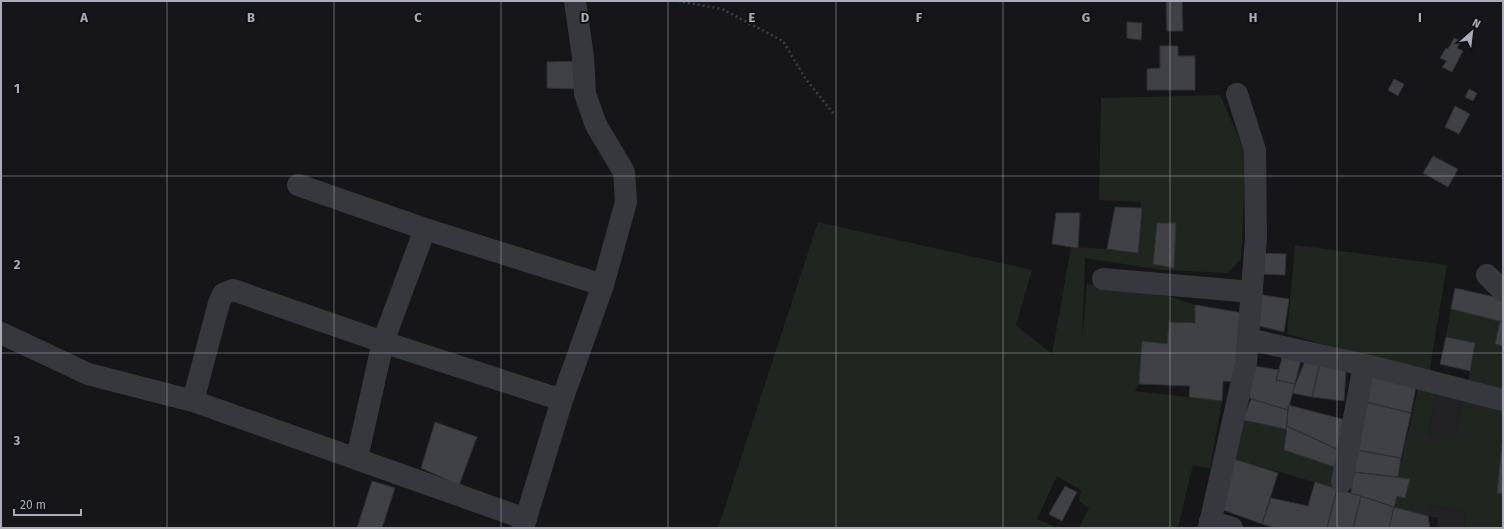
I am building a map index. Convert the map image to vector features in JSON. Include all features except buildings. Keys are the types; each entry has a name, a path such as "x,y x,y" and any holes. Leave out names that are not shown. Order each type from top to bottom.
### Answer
{"street":[{"path":"1,332 88,374 192,401 356,458 524,523 562,400 603,285 626,202 624,172 596,125 585,94 583,57 575,1"},
{"path":"1232,528 1209,524 1246,363 1256,238 1255,150 1237,94"},
{"path":"298,185 425,229 603,285"},
{"path":"356,458 382,342 425,229"},
{"path":"1487,275 1503,291"},
{"path":"1103,279 1252,292"},
{"path":"192,401 219,303 223,294 232,290 382,342 562,400"},
{"path":"1248,339 1503,400"},
{"path":"1342,482 1364,366"}],"path":[{"path":"678,1 722,9 783,41 805,78 834,113"}],"shaded area":[{"path":"1220,95 1246,154 1241,259 1228,273 1162,270 1085,258 1082,343 1087,284 1148,289 1195,305 1195,323 1170,322 1167,344 1142,341 1139,384 1135,391 1222,401 1210,469 1193,465 1178,527 1180,528 1079,528 1089,508 1079,501 1081,490 1057,476 1037,519 1058,528 718,528 818,222 1032,270 1016,325 1052,354 1071,247 1107,249 1138,253 1141,202 1099,200 1101,98","holes":["1157,223 1176,223 1174,268 1153,264"]},
{"path":"1295,245 1447,265 1429,374 1287,334"},
{"path":"1451,309 1500,321 1495,344 1503,346 1503,392 1468,381 1475,344 1446,337"},
{"path":"1418,388 1436,392 1428,435 1455,441 1463,399 1503,409 1503,444 1497,492 1503,494 1503,528 1464,528 1466,513 1430,505 1428,516 1394,507 1397,496 1405,498 1409,479 1398,477"},
{"path":"1436,392 1463,399 1455,442 1428,435"},
{"path":"1243,420 1286,429 1284,450 1338,468 1334,488 1231,458"},
{"path":"1430,505 1466,513 1464,528 1437,528 1438,518 1428,516"}]}
